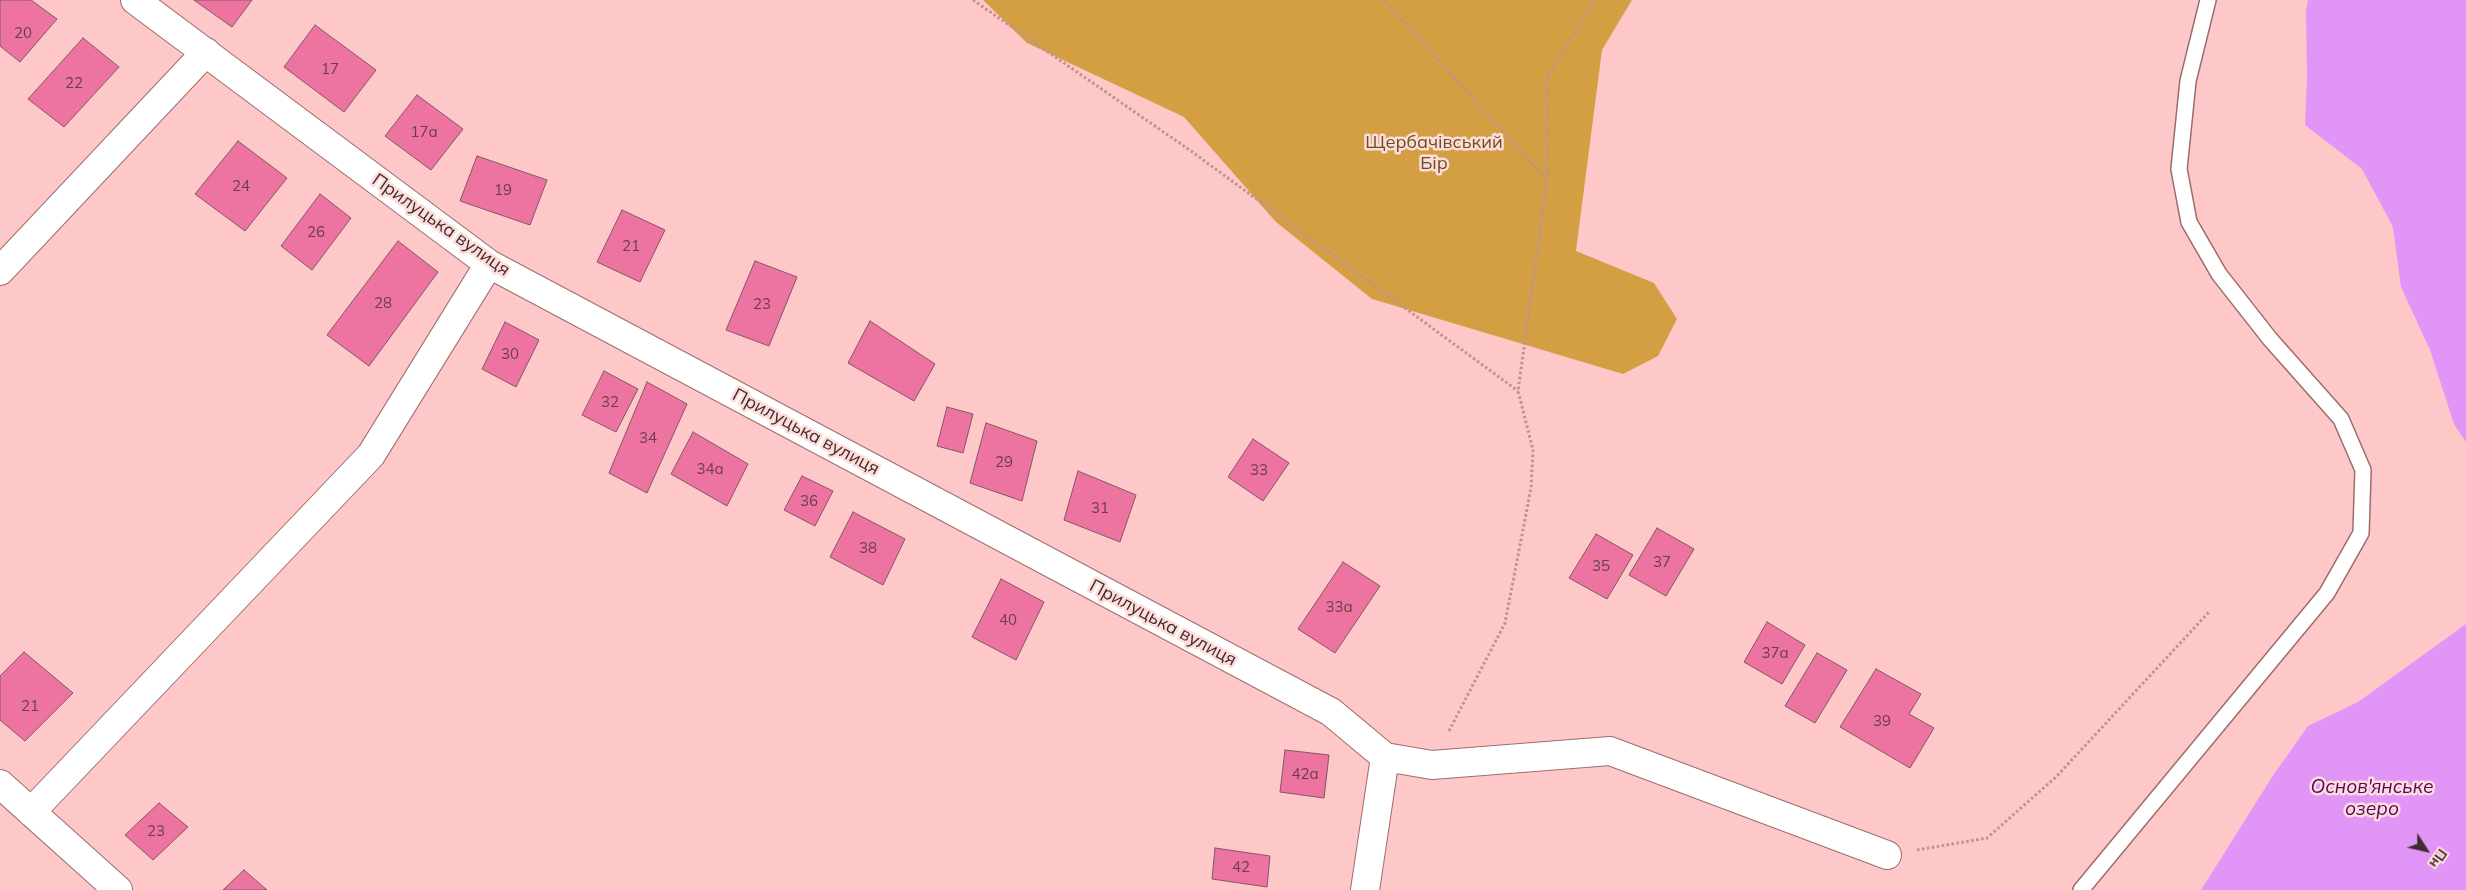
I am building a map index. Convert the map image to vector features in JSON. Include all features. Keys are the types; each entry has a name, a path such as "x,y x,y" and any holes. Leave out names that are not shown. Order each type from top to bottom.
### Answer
{"street":[{"name":"Прилуцька вулиця","path":"135,0 489,264 1331,712 1385,757"},
{"path":"0,271 206,52"},
{"path":"31,812 371,455 489,264"},
{"path":"1365,890 1385,757 1432,765 1610,751 1887,855"},
{"path":"0,784 118,890"}],"lane":[{"path":"2081,890 2327,593 2361,533 2363,470 2341,419 2270,339 2219,274 2189,222 2180,169 2188,81 2208,0"}],"path":[{"path":"972,0 1191,151 1518,391"},
{"path":"1384,0 1547,180"},
{"path":"1432,765 1505,623 1531,488 1533,450 1518,391 1547,180 1547,77 1595,0"},
{"path":"1887,855 1986,838 2056,777 2209,612"}],"green space":[{"name":"Щербачівський Бір","path":"983,0 1632,0 1602,50 1576,251 1654,283 1677,319 1658,356 1623,374 1372,299 1276,222 1184,117 1027,43"}],"water":[{"path":"2308,0 2466,0 2466,442 2454,424 2430,350 2401,287 2393,227 2362,169 2305,125 2307,78 2306,12"},
{"name":"Основ'янське озеро","path":"2466,624 2466,890 2201,890 2272,777 2308,726 2358,702"}],"building":[{"path":"0,0 31,0 57,19 20,62 0,46"},
{"path":"194,0 252,0 232,27"},
{"path":"315,25 376,70 344,112 284,67"},
{"path":"83,38 119,67 64,127 28,99"},
{"path":"417,95 463,129 431,170 385,136"},
{"path":"238,141 287,178 245,231 195,194"},
{"path":"477,156 547,180 530,225 460,201"},
{"path":"320,194 351,218 312,270 281,246"},
{"path":"622,210 665,230 640,282 597,262"},
{"path":"398,241 438,272 369,366 327,335"},
{"path":"755,261 797,277 769,346 726,330"},
{"path":"870,321 935,364 914,401 848,363"},
{"path":"505,322 539,340 516,387 482,369"},
{"path":"604,371 638,389 616,432 582,415"},
{"path":"647,382 687,404 647,493 609,473"},
{"path":"947,407 973,414 963,453 937,446"},
{"path":"986,423 1037,441 1022,501 970,483"},
{"path":"693,432 748,464 727,506 671,474"},
{"path":"1253,439 1289,463 1263,501 1228,477"},
{"path":"1078,471 1136,495 1120,542 1064,520"},
{"path":"802,476 833,491 815,526 784,510"},
{"path":"853,512 905,539 883,585 830,557"},
{"path":"1657,528 1694,549 1666,596 1629,575"},
{"path":"1596,534 1633,555 1607,599 1569,578"},
{"path":"1343,562 1380,586 1335,653 1298,629"},
{"path":"1001,579 1044,602 1016,660 972,637"},
{"path":"1767,622 1805,645 1782,684 1744,662"},
{"path":"24,652 73,693 25,741 0,720 0,676"},
{"path":"1817,653 1847,670 1815,723 1785,706"},
{"path":"1876,669 1921,694 1909,714 1934,728 1910,768 1840,727"},
{"path":"1285,750 1329,755 1324,798 1280,792"},
{"path":"159,803 188,827 153,860 125,835"},
{"path":"1215,848 1270,856 1267,887 1212,879"},
{"path":"244,870 267,890 223,890"}]}
